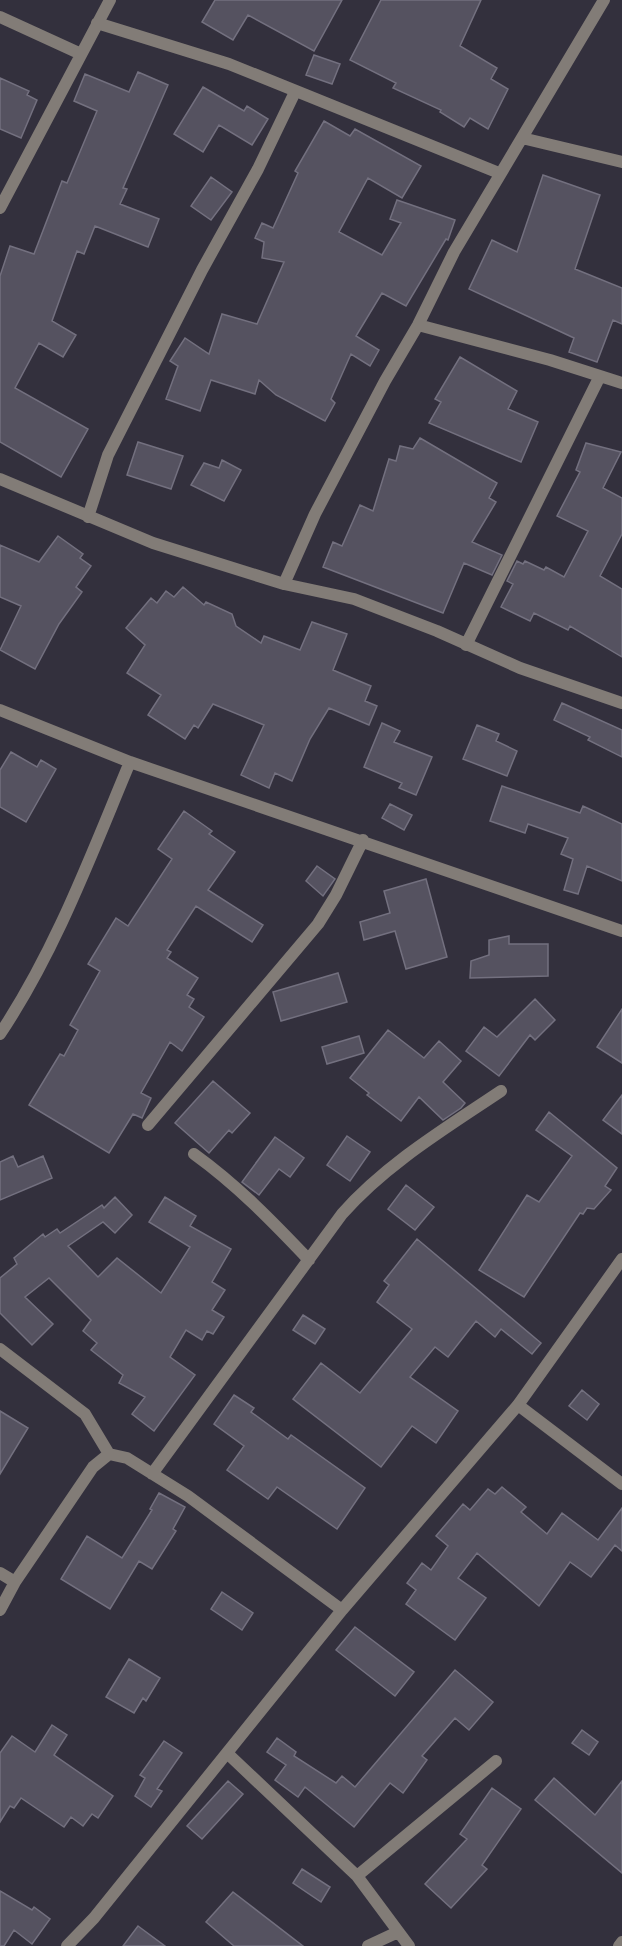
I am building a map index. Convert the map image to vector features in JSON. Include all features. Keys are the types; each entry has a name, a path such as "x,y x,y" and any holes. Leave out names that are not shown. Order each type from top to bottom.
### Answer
{"street":[{"path":"0,208 110,0"},
{"path":"284,585 336,474 418,325 454,252 604,0"},
{"path":"0,17 81,54"},
{"path":"97,23 229,64 499,173"},
{"path":"88,517 108,454 296,92"},
{"path":"522,138 622,162"},
{"path":"418,325 550,360 622,383"},
{"path":"466,645 600,376"},
{"path":"0,479 153,543 284,585 354,599 437,631 520,668 622,702"},
{"path":"0,710 130,762 363,840 622,931"},
{"path":"0,1034 33,982 82,876 130,762"},
{"path":"148,1125 318,924 336,895 363,840"},
{"path":"152,1474 361,1192 440,1132 501,1091"},
{"path":"194,1154 224,1176 261,1210 309,1260"},
{"path":"67,1946 94,1918 342,1610 518,1405 622,1259"},
{"path":"0,1349 85,1414 109,1454 127,1458 152,1474 246,1537 342,1610"},
{"path":"518,1405 622,1484"},
{"path":"0,1610 15,1582 93,1467 109,1454"},
{"path":"0,1572 15,1582"},
{"path":"228,1752 357,1876 409,1946"},
{"path":"357,1876 496,1761"},
{"path":"368,1946 398,1932"},
{"path":"619,1946 622,1942"}],"building":[{"path":"215,0 342,0 314,51 248,15 233,40 202,22"},
{"path":"381,0 481,0 460,46 497,68 491,79 508,89 488,129 470,118 464,127 440,112 441,110 393,88 396,83 350,60"},
{"path":"314,55 340,64 332,84 306,75"},
{"path":"138,72 168,85 123,188 127,189 120,204 159,219 148,247 95,226 84,254 77,251 52,321 76,335 63,357 39,343 15,388 88,429 61,477 0,442 0,276 10,246 34,254 62,181 67,183 97,111 74,101 85,74 129,92"},
{"path":"0,78 29,91 27,95 37,100 21,138 0,129"},
{"path":"203,87 244,111 247,106 268,119 252,145 219,125 203,152 174,134"},
{"path":"324,121 350,136 355,129 421,166 402,198 368,178 339,232 382,255 401,223 390,219 397,200 455,220 448,240 446,239 406,306 382,293 356,336 379,350 370,366 351,354 331,399 335,403 325,421 276,395 259,380 255,394 211,380 200,411 166,399 178,366 170,361 185,338 209,354 222,314 257,324 284,262 262,258 264,242 255,238 262,223 273,228 298,173 295,171"},
{"path":"543,175 600,195 575,269 622,288 622,324 613,320 597,362 569,352 574,338 469,289 492,240 517,252"},
{"path":"211,177 232,192 211,220 191,206"},
{"path":"460,357 517,391 508,409 538,422 521,462 429,423 441,402 435,399"},
{"path":"420,438 497,483 489,498 496,502 472,542 502,555 492,575 464,563 443,613 323,567 333,542 342,546 360,505 373,511 389,459 396,461 400,446 413,449"},
{"path":"138,442 183,456 171,489 127,475"},
{"path":"586,443 621,452 603,488 622,498 622,534 600,576 622,589 622,657 570,626 568,630 534,613 530,621 501,607 513,584 507,581 517,561 523,564 525,561 544,570 546,567 564,577 588,531 557,516 580,472 576,470"},
{"path":"222,460 241,470 224,501 191,485 204,463 219,468"},
{"path":"58,536 83,554 80,558 91,566 76,587 82,592 59,624 35,669 0,650 21,606 0,597 0,545 39,562"},
{"path":"183,587 204,605 206,602 232,614 236,626 261,643 264,636 300,650 312,622 347,634 333,670 371,686 365,701 377,706 369,725 329,708 310,739 292,781 275,773 269,788 241,775 264,725 213,704 198,728 194,725 185,739 148,715 161,695 127,673 145,645 126,628 151,598 157,603 166,591 174,597"},
{"path":"562,703 622,730 622,757 588,740 590,737 554,720"},
{"path":"382,723 400,731 394,742 432,757 416,795 399,788 402,783 364,767"},
{"path":"477,725 499,734 496,741 517,751 507,776 463,759"},
{"path":"11,752 37,767 41,760 56,769 26,822 0,807 0,770"},
{"path":"502,786 580,813 583,806 622,824 622,881 587,866 578,894 564,890 573,859 561,854 568,838 528,824 525,833 490,821"},
{"path":"390,804 412,815 404,830 382,818"},
{"path":"184,811 212,831 209,834 235,852 208,890 263,925 252,942 196,906 167,950 171,952 167,958 198,978 187,995 194,999 189,1007 204,1017 182,1051 170,1042 141,1093 151,1098 142,1118 133,1114 109,1153 29,1105 60,1054 64,1056 78,1030 70,1025 100,971 88,964 116,918 128,926 172,859 158,849"},
{"path":"317,866 335,879 323,896 306,881"},
{"path":"426,879 447,957 406,969 395,931 364,940 360,922 390,913 384,891"},
{"path":"509,936 509,944 548,944 548,976 470,978 471,961 489,955 489,940"},
{"path":"338,973 347,1002 281,1021 273,992"},
{"path":"535,999 555,1020 535,1040 530,1035 499,1076 466,1051 484,1027 497,1037"},
{"path":"622,1009 622,1063 597,1047"},
{"path":"388,1030 424,1058 439,1041 461,1061 443,1082 465,1103 461,1108 443,1120 419,1097 401,1121 367,1095 369,1093 350,1078"},
{"path":"359,1036 364,1053 327,1064 322,1047"},
{"path":"213,1081 250,1113 232,1133 229,1130 209,1153 175,1123"},
{"path":"622,1095 622,1134 603,1120"},
{"path":"549,1112 617,1168 605,1186 611,1190 594,1209 587,1208 583,1214 580,1213 524,1297 479,1270 527,1195 539,1202 572,1156 536,1130"},
{"path":"347,1136 370,1152 350,1181 327,1165"},
{"path":"275,1137 304,1158 290,1177 279,1169 259,1195 242,1182"},
{"path":"13,1156 18,1167 43,1156 52,1178 0,1200 0,1162"},
{"path":"406,1185 434,1207 415,1230 388,1209"},
{"path":"115,1197 132,1215 115,1233 103,1222 68,1246 98,1277 117,1258 161,1293 190,1247 149,1222 165,1197 196,1216 190,1226 231,1249 212,1282 225,1290 212,1310 224,1317 213,1334 207,1331 202,1340 186,1330 170,1357 195,1375 154,1431 132,1414 145,1397 119,1383 123,1375 91,1350 97,1343 83,1331 91,1320 49,1278 25,1297 53,1324 32,1345 0,1313 0,1278 17,1264 14,1258 43,1234 45,1237 57,1229 60,1233 102,1205 104,1208"},
{"path":"417,1239 541,1343 532,1354 501,1329 495,1337 476,1321 448,1357 435,1347 410,1377 458,1411 436,1443 412,1426 381,1467 293,1399 321,1363 360,1393 412,1329 377,1302 389,1285 384,1281"},
{"path":"303,1315 325,1329 315,1344 293,1330"},
{"path":"582,1390 599,1404 587,1420 569,1406"},
{"path":"234,1395 254,1408 251,1412 288,1439 291,1435 365,1488 337,1529 277,1487 268,1499 227,1470 244,1446 214,1424"},
{"path":"0,1411 28,1428 0,1474"},
{"path":"502,1487 526,1507 521,1512 547,1534 562,1513 598,1540 622,1508 622,1551 615,1545 591,1577 570,1562 539,1606 477,1553 458,1578 486,1598 455,1640 406,1604 416,1590 407,1583 422,1563 431,1570 448,1546 436,1536 463,1504 470,1510 488,1489 495,1494"},
{"path":"159,1493 185,1507 173,1529 176,1531 152,1569 139,1561 110,1609 61,1579 87,1536 122,1558 152,1510 150,1509"},
{"path":"222,1592 253,1613 242,1630 211,1609"},
{"path":"355,1627 414,1672 395,1696 336,1650"},
{"path":"129,1659 160,1678 146,1701 143,1698 134,1713 106,1697"},
{"path":"455,1670 493,1702 469,1730 455,1718 422,1756 427,1760 403,1793 390,1783 354,1827 305,1787 298,1797 275,1780 286,1765 267,1752 277,1738 296,1752 294,1756 336,1783 342,1776 355,1787"},
{"path":"52,1725 67,1735 54,1755 113,1796 98,1818 92,1814 83,1826 71,1817 64,1827 21,1798 14,1808 10,1806 0,1822 0,1753 12,1736 35,1752"},
{"path":"582,1730 598,1742 589,1755 572,1743"},
{"path":"164,1741 182,1753 157,1789 162,1791 151,1807 135,1796 145,1778 140,1775"},
{"path":"554,1778 595,1815 622,1781 622,1873 535,1800"},
{"path":"228,1781 243,1794 202,1839 187,1826"},
{"path":"492,1788 521,1809 482,1865 487,1869 451,1908 425,1884 467,1839 460,1834"},
{"path":"302,1869 330,1887 321,1902 293,1883"},
{"path":"0,1891 32,1910 34,1907 50,1919 32,1944 14,1930 4,1946 0,1946"},
{"path":"233,1892 303,1946 234,1946 206,1922"},
{"path":"138,1926 165,1946 123,1946"}]}
